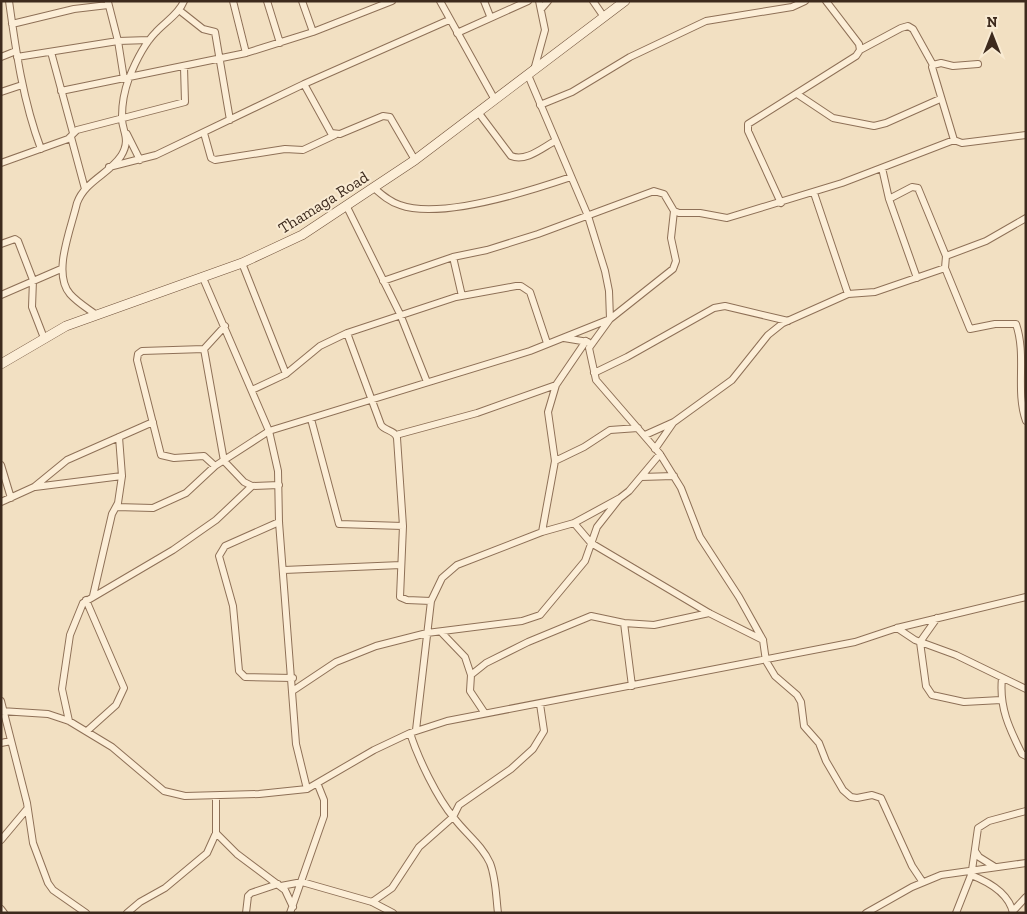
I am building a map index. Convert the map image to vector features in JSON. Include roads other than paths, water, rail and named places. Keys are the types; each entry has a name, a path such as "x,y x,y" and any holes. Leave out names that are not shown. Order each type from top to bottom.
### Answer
{"main road":[{"name":"Thamaga Road","path":"1,364 44,338 96,314 149,298 203,278 242,263 302,235 415,160 625,1"}],"street":[{"path":"9,1 22,85 41,149"},
{"path":"73,1 74,9"},
{"path":"233,1 246,54"},
{"path":"267,1 280,43"},
{"path":"302,1 313,32"},
{"path":"61,91 246,54 313,32 392,1"},
{"path":"440,1 495,100"},
{"path":"484,1 490,16"},
{"path":"457,33 490,16 528,1"},
{"path":"539,1 545,30 531,73 540,105 588,216 605,271 609,291 610,319"},
{"path":"541,9 548,1"},
{"path":"593,1 604,17"},
{"path":"540,105 572,92 638,53 706,21 792,7 805,1"},
{"path":"826,1 859,44 860,50"},
{"path":"127,79 149,40 186,2"},
{"path":"12,24 108,3 127,79 122,117 127,133 140,160"},
{"path":"178,10 203,29 214,30 230,120"},
{"path":"108,167 156,156 304,84 449,20"},
{"path":"781,203 748,131 748,124 851,60 860,50 901,28 908,26 913,29 933,65 940,99 954,140"},
{"path":"1,57 50,52 118,41 149,40"},
{"path":"50,52 85,189"},
{"path":"933,65 941,63 953,66 978,64"},
{"path":"1,163 122,117 185,102 184,67"},
{"path":"304,84 329,131 335,135"},
{"path":"1,92 22,85"},
{"path":"797,94 833,118 874,126 940,99"},
{"path":"478,112 511,156 519,159 526,157 555,141"},
{"path":"204,133 211,158 215,160 285,149 303,150 384,116 390,117 415,160"},
{"path":"96,314 71,296 61,278 61,269 77,203 85,189 119,158 127,133"},
{"path":"674,211 727,218 814,193 954,140 962,143 1026,135"},
{"path":"882,168 889,199 917,278"},
{"path":"374,188 385,198 400,206 436,209 503,199 571,177"},
{"path":"889,199 912,187 918,188 946,256 945,268 970,329 995,324 1016,324 1022,342 1024,373 1022,403 1026,421"},
{"path":"383,281 453,257 487,250 588,216 654,191 664,194 674,211 671,238 676,261 673,269 610,319 589,342 556,385 548,412 555,461 542,532"},
{"path":"814,193 848,294"},
{"path":"346,207 400,314 426,382"},
{"path":"946,256 986,241 1026,218"},
{"path":"1,244 17,240 33,280 32,307 44,338"},
{"path":"453,257 462,296"},
{"path":"242,263 286,374"},
{"path":"645,436 674,422 732,380 768,335 788,321 848,294 876,292 945,268"},
{"path":"1,295 61,269"},
{"path":"203,278 268,431 278,471 279,522 294,690 296,744 307,789"},
{"path":"252,390 286,374 320,346 347,333 400,314 462,296 516,286 526,288 530,292 547,343"},
{"path":"594,373 627,357 714,308 726,306 788,321"},
{"path":"116,507 157,507 190,491 215,466 268,431 530,351 610,319"},
{"path":"215,466 204,456 174,458 162,456 138,354 142,352 204,349 225,326"},
{"path":"347,333 384,428 396,435 463,418 556,385"},
{"path":"562,338 589,342"},
{"path":"589,342 594,373 600,387 645,436 674,476 681,488 700,537 739,597 763,640 766,661 775,676 797,695 801,702 804,726 819,742 826,761 850,797 857,798 872,795 881,798 912,866 922,882"},
{"path":"204,349 224,460 244,482 252,486 279,485"},
{"path":"311,419 339,524 403,526"},
{"path":"1,502 34,487 67,460 153,422"},
{"path":"294,690 336,662 376,646 427,633 522,621 540,615 584,561 597,527 620,498 641,477 658,452 674,422"},
{"path":"555,461 584,448 610,430 638,428"},
{"path":"396,435 403,526 400,597 407,600 430,601"},
{"path":"94,596 122,476 119,437"},
{"path":"1,465 11,498"},
{"path":"34,487 122,476"},
{"path":"641,477 674,476"},
{"path":"69,721 62,693 64,671 74,620 86,600 173,550 216,520 252,486"},
{"path":"498,913 492,870 488,858 481,847 453,817 420,761 413,731 430,601 437,584 457,564 542,532 574,523 620,498"},
{"path":"279,522 225,546 219,556 233,606 239,670 244,677 293,678"},
{"path":"574,523 591,543 709,613 763,640"},
{"path":"284,570 401,565"},
{"path":"3,711 48,714 69,721 112,747 164,791 178,795 216,796 292,792 307,789 318,784 374,750 413,731 484,712 540,704 766,661 855,642 897,628 1026,597"},
{"path":"86,600 124,688 121,699 116,705 86,730"},
{"path":"471,675 486,663 528,642 591,616 624,623 654,624 709,613"},
{"path":"937,618 920,642 926,686 932,695 964,702 1001,700"},
{"path":"624,623 632,686"},
{"path":"897,628 920,642 956,655 1026,689"},
{"path":"441,632 462,652 471,675 470,691 484,712"},
{"path":"1002,678 1001,700 1008,725 1022,754 1026,756"},
{"path":"1,702 28,808 33,843 50,886 86,913"},
{"path":"372,902 392,888 419,848 453,817 459,805 510,769 533,749 544,731 540,704"},
{"path":"1,743 11,742"},
{"path":"291,910 324,816 324,800 318,784"},
{"path":"127,913 140,902 165,888 207,853 216,833 216,796"},
{"path":"1,840 28,808"},
{"path":"956,913 972,872 977,832 981,825 1026,811"},
{"path":"1,827 11,829"},
{"path":"216,833 237,854 287,893 291,910"},
{"path":"975,852 979,857 995,867"},
{"path":"866,913 922,882 941,875 1026,863"},
{"path":"972,872 1000,891 1008,900 1013,912 1026,897"},
{"path":"246,913 248,896 251,893 279,885 302,882 372,902 393,913"},
{"path":"1,909 4,913"}]}
